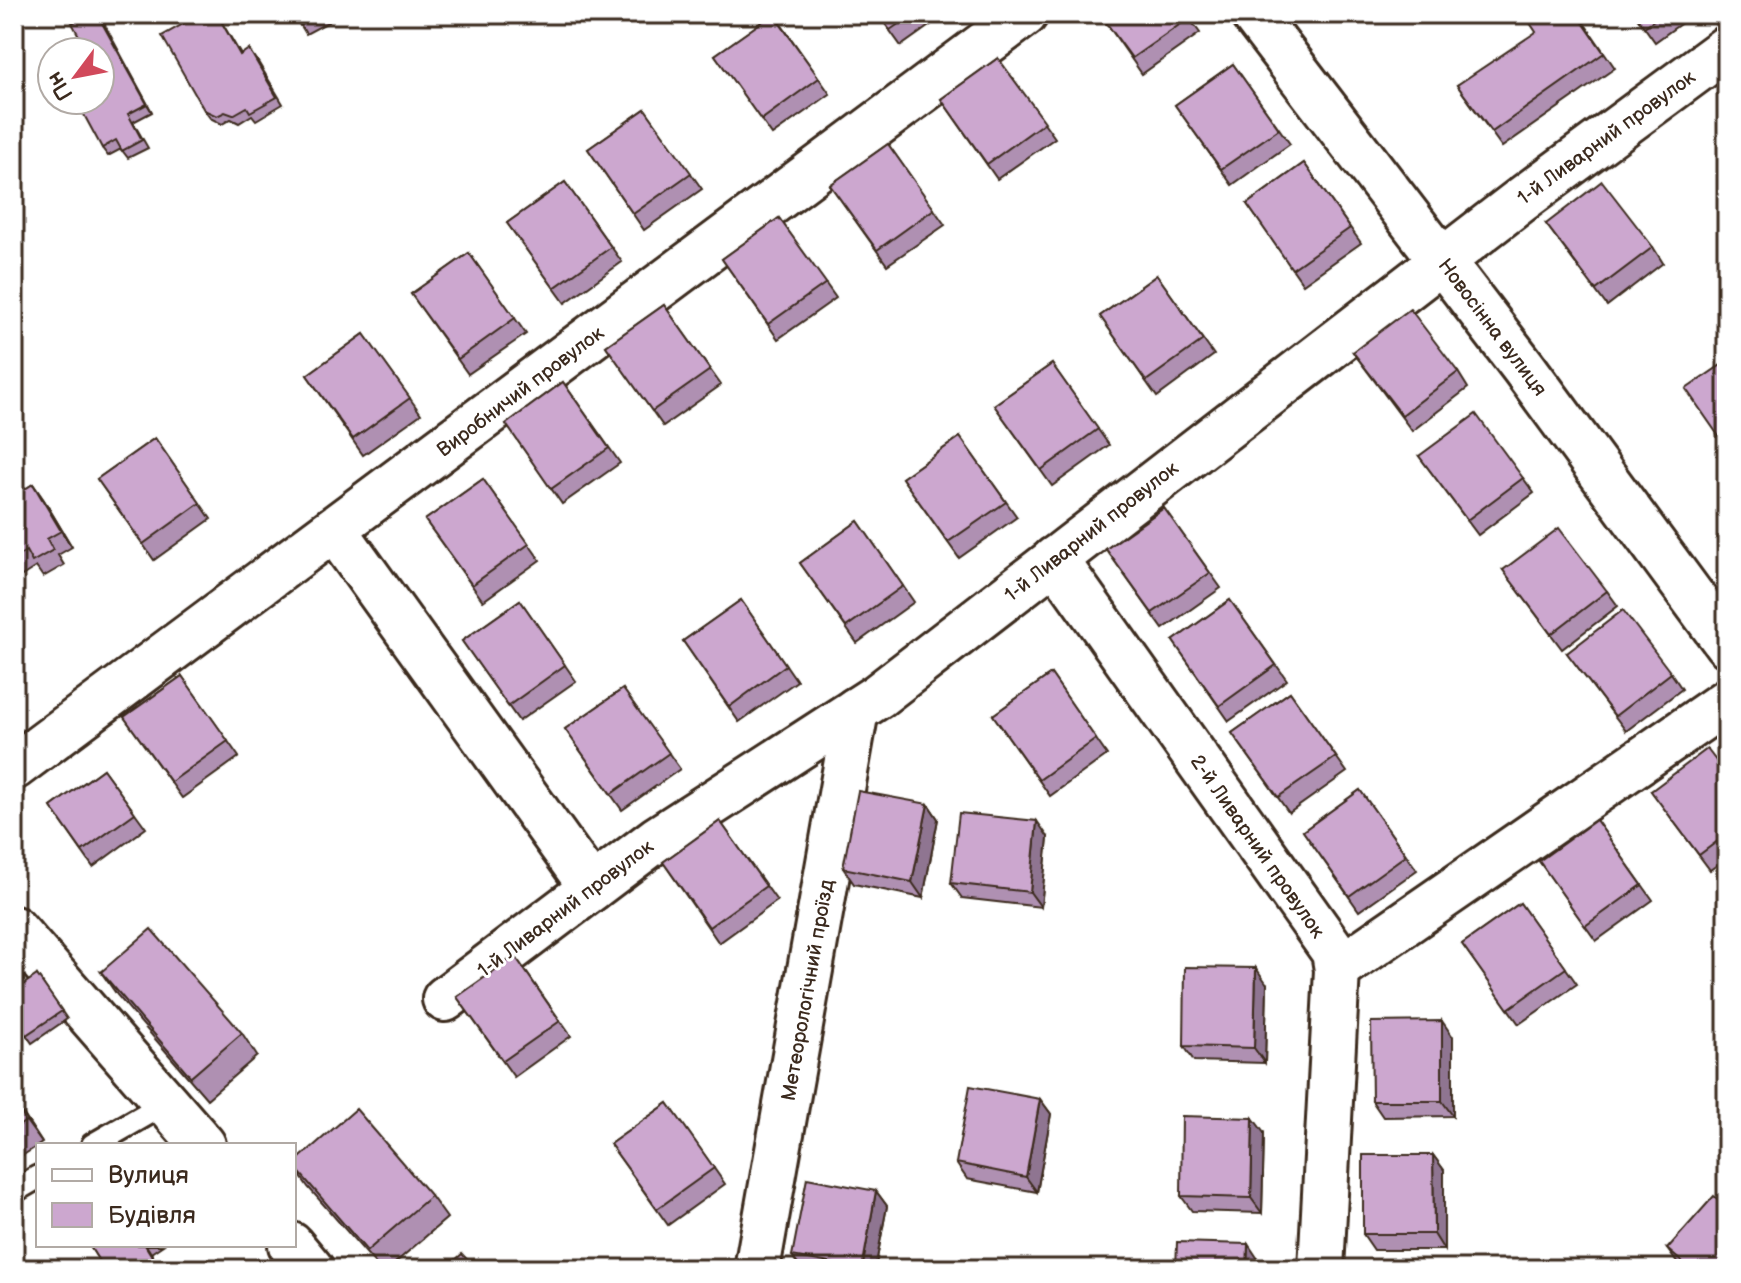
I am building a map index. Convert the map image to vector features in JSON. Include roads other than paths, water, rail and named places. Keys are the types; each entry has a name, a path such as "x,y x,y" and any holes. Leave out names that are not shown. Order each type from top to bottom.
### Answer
{"street":[{"name":"Виробничий провулок","path":"14,767 1025,14"},
{"name":"Новосінна вулиця","path":"1253,14 1524,368 1727,644"},
{"name":"1-й Ливарний провулок","path":"445,999 657,839 856,710 1442,261 1727,48"},
{"path":"334,529 592,888"},
{"name":"2-й Ливарний провулок","path":"1055,559 1334,952 1337,970 1321,1269"},
{"path":"1337,970 1727,701"},
{"name":"Метеорологічний проїзд","path":"757,1269 856,710"},
{"path":"14,929 201,1143"},
{"path":"293,1247 311,1269"}],"lane":[{"path":"96,1143 166,1103"},
{"path":"14,1191 36,1178"}]}
